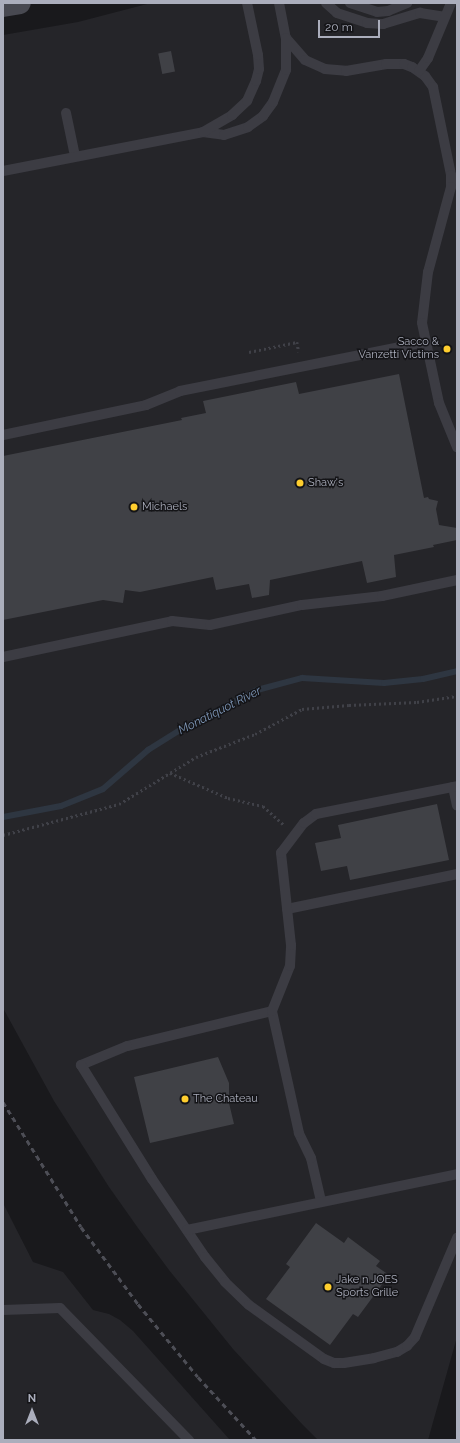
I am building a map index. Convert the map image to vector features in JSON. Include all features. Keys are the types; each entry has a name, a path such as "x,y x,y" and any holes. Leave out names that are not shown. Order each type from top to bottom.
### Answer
{"main road":[{"path":"3,6 20,3"}],"lane":[{"path":"203,132 239,109 247,101 256,81 259,69 258,55 247,3"},
{"path":"3,171 203,132 224,135 248,127 263,116 273,102 286,70 286,38 279,3"},
{"path":"326,3 337,13 372,24 388,23 420,13 444,17"},
{"path":"350,3 377,12 388,11 407,3"},
{"path":"419,71 428,58 451,3"},
{"path":"286,38 306,60 325,69 346,71 396,63 412,67 419,71 430,82 434,93 451,175 451,187 428,272 422,316 425,342 439,403 457,447"},
{"path":"66,112 76,156"},
{"path":"3,435 146,405 180,391 425,342"},
{"path":"3,656 172,621 210,625 302,604 382,596 457,580"},
{"path":"321,1201 311,1158 299,1133 272,1011 290,966 291,945 281,858 284,849 304,822 316,814 455,786 457,806"},
{"path":"287,909 457,874"},
{"path":"272,1011 127,1046 81,1065 152,1179 224,1282 249,1305 324,1360 334,1363 344,1363 397,1352 411,1342 415,1337 457,1238"},
{"path":"187,1230 457,1174"},
{"path":"3,1310 60,1308 189,1440"}],"path":[{"path":"3,835 119,804 196,757 255,734 302,709 417,702 457,696"},
{"path":"170,772 228,798 263,806 294,835"}],"shaded area":[{"path":"151,3 457,3 457,1337 428,1440 318,1440 302,1424 233,1349 169,1270 138,1228 109,1187 54,1101 3,1008 3,35 78,22"},
{"path":"3,1203 33,1262 63,1272 93,1310 109,1314 120,1320 133,1331 230,1440 3,1440"}],"building":[{"path":"171,51 175,72 162,74 158,53"},
{"path":"399,374 424,498 428,497 429,499 438,501 436,509 439,525 457,528 457,540 433,545 434,547 394,555 396,577 367,583 362,561 270,580 269,595 252,598 249,584 216,590 213,577 140,592 125,590 123,603 103,600 3,620 3,456 182,420 181,418 206,413 203,401 296,382 299,394"},
{"path":"437,804 449,860 350,880 347,866 321,871 315,843 341,838 338,825"},
{"name":"The Chateau","path":"218,1057 229,1083 229,1103 234,1124 150,1143 134,1077"},
{"name":"Jake n JOES Sports Grille","path":"316,1223 344,1243 348,1237 380,1261 376,1266 389,1275 358,1317 353,1314 330,1345 266,1299 290,1267 286,1264"}],"waterway":[{"name":"Monatiquot River","path":"3,817 61,806 103,789 148,750 182,729 257,690 302,678 384,683 423,679 457,671"}],"railway":[{"path":"3,1102 81,1227 138,1304 198,1377 256,1440"}],"place":[{"name":"Sacco & Vanzetti Victims","path":"447,349"},
{"name":"Shaw's","path":"300,483"},
{"name":"Michaels","path":"134,507"},
{"name":"The Chateau","path":"185,1099"},
{"name":"Jake n JOES Sports Grille","path":"328,1287"}]}
